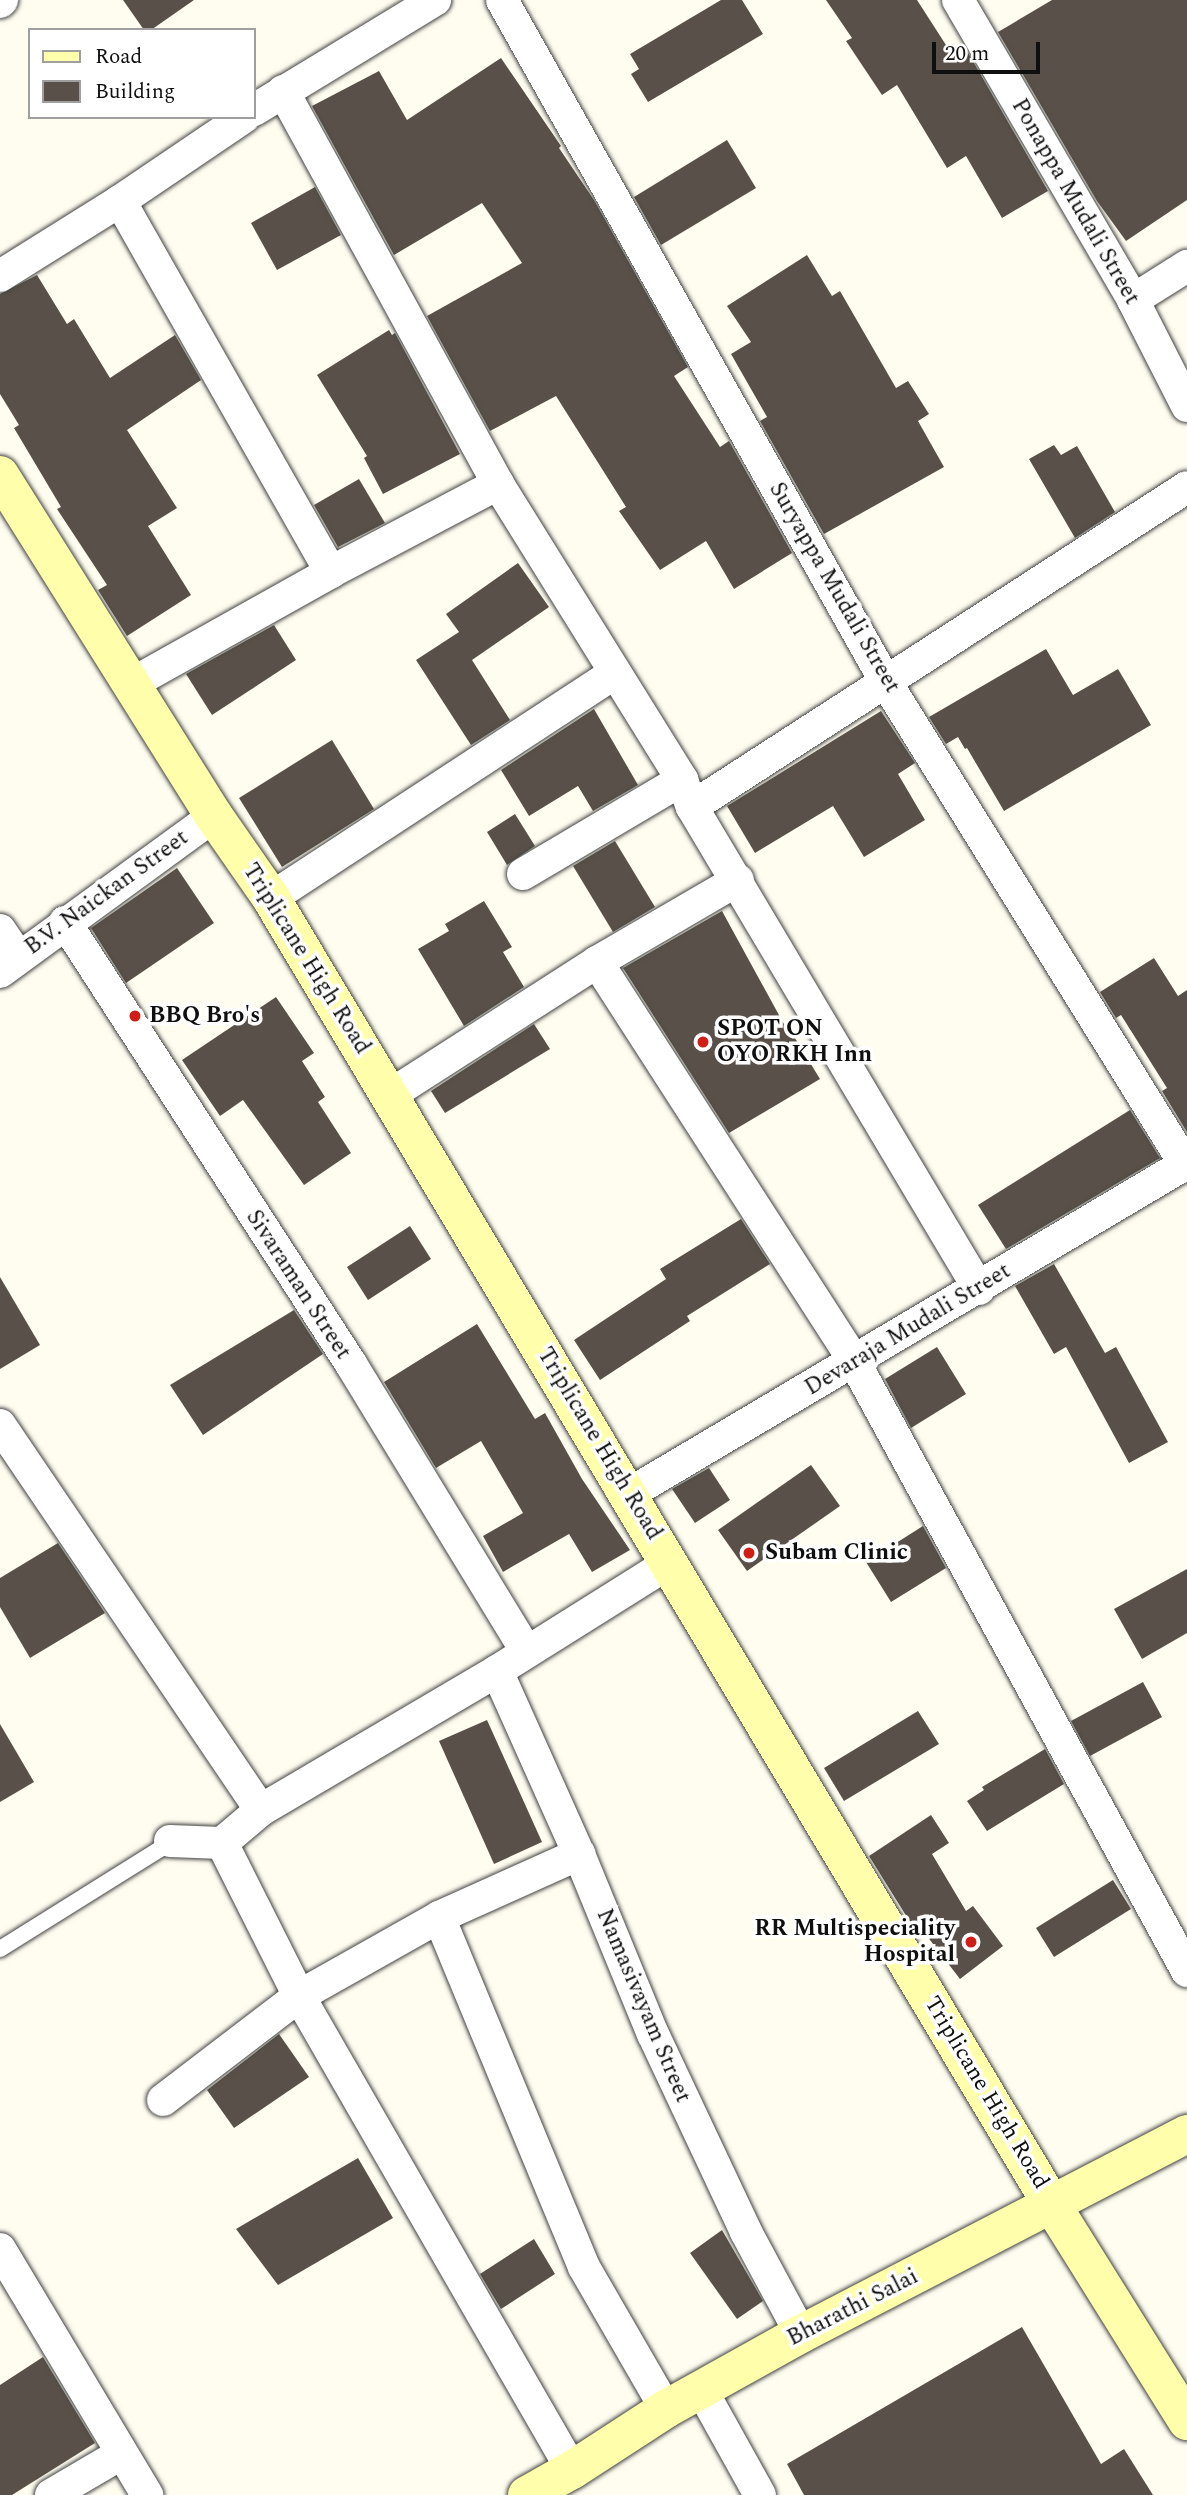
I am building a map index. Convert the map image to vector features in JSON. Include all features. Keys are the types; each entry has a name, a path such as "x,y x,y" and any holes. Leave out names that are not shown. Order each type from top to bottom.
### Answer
{"main road":[{"name":"Triplicane High Road","path":"0,475 214,816 271,898 627,1495 671,1562 1052,2204 1185,2413"},
{"name":"Bharathi Salai","path":"527,2495 572,2470 666,2409 800,2334 1187,2134"}],"street":[{"path":"256,109 435,0"},
{"name":"Suryappa Mudali Street","path":"502,0 887,684 1186,1164"},
{"name":"Ponappa Mudali Street","path":"958,0 1133,300 1187,406"},
{"path":"283,90 498,484 615,673 979,1289"},
{"path":"0,276 120,201 241,119"},
{"path":"120,201 331,572"},
{"path":"1133,300 1187,266"},
{"path":"131,684 331,572 498,484"},
{"path":"523,874 687,794 887,684 1187,487"},
{"path":"271,898 615,673"},
{"name":"B.V. Naickan Street","path":"9,965 214,816"},
{"path":"390,1095 597,962 738,880"},
{"name":"Sivaraman Street","path":"65,922 351,1364 526,1651"},
{"path":"0,930 9,965"},
{"path":"597,962 855,1363 1187,1971"},
{"name":"Devaraja Mudali Street","path":"627,1495 855,1363 1186,1164"},
{"path":"0,1425 261,1810"},
{"path":"165,1845 222,1843 261,1810 498,1671 671,1562"},
{"name":"Namasivayam Street","path":"498,1671 579,1854 653,2034 746,2232 800,2334"},
{"path":"222,1843 299,1996 572,2470"},
{"path":"163,2100 299,1996 439,1917 579,1854"},
{"path":"439,1917 584,2267 666,2409"},
{"path":"0,2249 147,2495"},
{"path":"701,2389 760,2495"},
{"path":"51,2495 121,2454"}],"lane":[{"path":"0,1949 165,1845"}],"building":[{"path":"123,0 194,0 154,28 143,28"},
{"path":"721,0 742,0 763,34 648,102 631,74 639,69 630,54"},
{"path":"826,0 917,0 955,59 967,51 1048,191 1002,218 966,156 947,168 897,85 882,95 846,41 852,38"},
{"path":"1052,0 1187,0 1187,200 1126,241 1097,201 998,32"},
{"path":"501,58 594,200 688,367 674,376 720,447 729,441 792,553 734,589 706,541 660,570 619,511 626,507 556,396 490,431 427,316 522,263 482,203 394,255 312,106 379,71 407,120"},
{"path":"727,140 756,188 661,245 634,197"},
{"path":"315,187 341,235 277,270 251,223"},
{"path":"807,255 832,296 840,291 896,388 908,381 929,414 918,421 944,467 824,534 760,421 767,417 731,354 751,342 727,306"},
{"path":"37,275 67,324 74,319 110,378 175,335 201,380 127,430 177,508 148,526 191,595 127,636 98,590 107,585 57,509 61,507 14,428 19,425 0,394 0,294"},
{"path":"389,330 392,335 395,333 460,454 383,494 364,458 367,456 317,375"},
{"path":"1054,445 1061,455 1077,446 1115,512 1075,538 1029,459"},
{"path":"359,479 385,523 338,547 314,505"},
{"path":"518,563 549,607 472,660 510,720 471,745 416,660 459,632 446,614"},
{"path":"274,625 296,660 212,715 186,674"},
{"path":"1046,649 1073,695 1118,669 1151,725 1004,811 967,748 965,749 958,737 946,744 929,717"},
{"path":"594,709 638,785 593,811 578,786 529,816 501,770"},
{"path":"881,711 915,763 898,774 925,820 864,857 833,806 755,853 727,806"},
{"path":"332,740 374,809 282,867 239,798"},
{"path":"515,814 535,846 507,865 487,832"},
{"path":"615,841 655,907 613,932 573,866"},
{"path":"177,868 214,923 126,983 91,928"},
{"path":"484,901 512,947 503,952 524,987 464,1026 418,949 449,931 445,924"},
{"path":"722,911 785,1026 787,1025 820,1079 729,1133 623,968"},
{"path":"1154,958 1178,996 1187,990 1187,1132 1162,1091 1167,1088 1121,1015 1116,1018 1100,992"},
{"path":"276,997 314,1053 302,1061 325,1097 318,1102 351,1153 304,1185 243,1100 220,1116 182,1060"},
{"path":"534,1024 550,1049 445,1113 431,1091"},
{"path":"1130,1110 1160,1158 1006,1249 978,1205"},
{"path":"741,1219 770,1264 687,1316 690,1321 600,1380 574,1340 666,1279 660,1269"},
{"path":"410,1226 431,1259 368,1300 347,1267"},
{"path":"1054,1264 1105,1353 1116,1347 1168,1442 1129,1463 1066,1347 1054,1354 1015,1286"},
{"path":"0,1277 40,1345 0,1369"},
{"path":"294,1310 323,1354 203,1435 170,1385"},
{"path":"477,1324 535,1419 545,1413 582,1479 630,1550 592,1572 569,1534 503,1572 483,1536 523,1513 481,1441 436,1468 384,1382"},
{"path":"937,1347 966,1394 911,1428 885,1379"},
{"path":"811,1465 840,1506 747,1571 718,1530"},
{"path":"709,1468 730,1500 695,1523 672,1489"},
{"path":"923,1526 946,1568 891,1602 866,1562"},
{"path":"58,1543 105,1613 30,1658 0,1607 0,1578"},
{"path":"1187,1569 1187,1633 1142,1659 1114,1609"},
{"path":"1143,1682 1162,1717 1090,1756 1071,1721"},
{"path":"918,1711 939,1744 844,1801 824,1768"},
{"path":"487,1720 542,1842 494,1864 439,1741"},
{"path":"0,1724 34,1782 0,1802"},
{"path":"1045,1749 1064,1784 987,1831 967,1801 984,1790 982,1787"},
{"path":"931,1815 949,1843 932,1854 966,1911 973,1906 1003,1946 960,1979 920,1927 915,1930 869,1856"},
{"path":"1113,1880 1131,1909 1054,1957 1036,1928"},
{"path":"279,2034 309,2077 234,2128 207,2090"},
{"path":"358,2158 393,2218 278,2285 236,2229"},
{"path":"722,2230 763,2301 737,2319 690,2253"},
{"path":"534,2239 555,2274 501,2309 480,2274"},
{"path":"1022,2327 1101,2464 1124,2449 1153,2495 804,2495 787,2464"},
{"path":"43,2357 95,2443 12,2495 0,2495 0,2385"}],"place":[{"name":"BBQ Bro's","path":"135,1016"},
{"name":"SPOT ON OYO RKH Inn","path":"703,1042"},
{"name":"Subam Clinic","path":"749,1553"},
{"name":"RR Multispeciality Hospital","path":"971,1942"}]}
